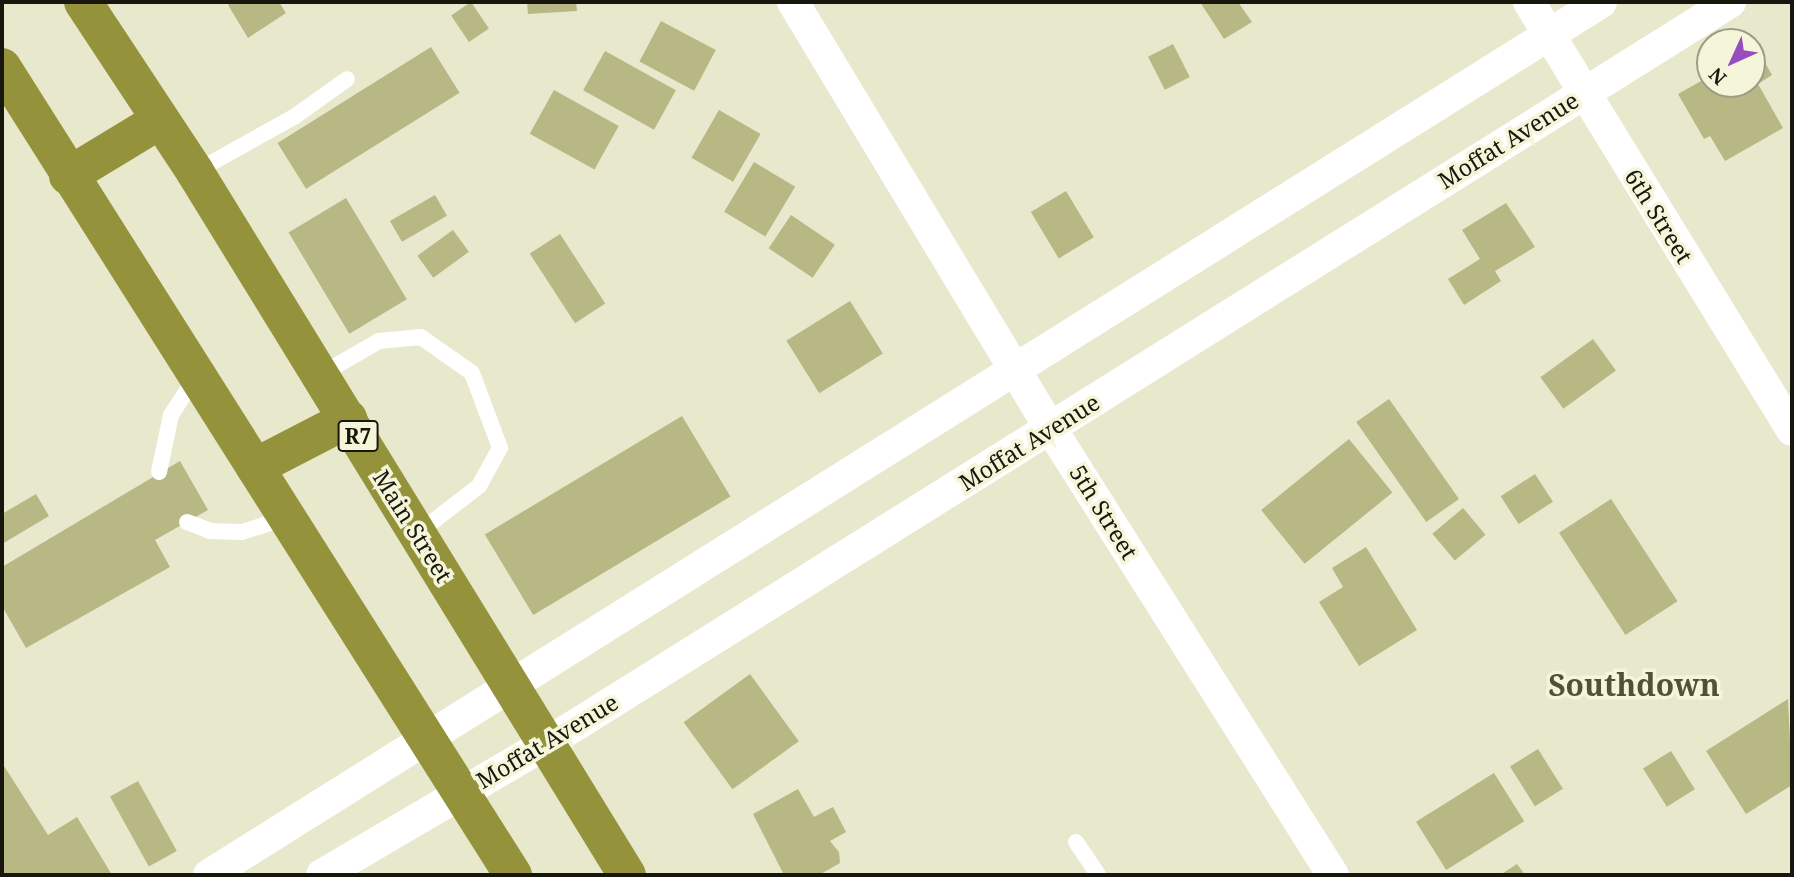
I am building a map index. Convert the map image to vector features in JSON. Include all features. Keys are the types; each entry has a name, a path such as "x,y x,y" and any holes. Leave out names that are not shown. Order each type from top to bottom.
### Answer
{"highway":[{"name":"Main Street","path":"83,2 195,172 628,875"},
{"path":"2,66 68,176 430,739 513,875"},
{"path":"68,176 160,120"},
{"path":"255,467 348,419"}],"street":[{"name":"5th Street","path":"793,2 1018,369 1051,429 1333,875"},
{"name":"6th Street","path":"1529,2 1792,429"},
{"path":"209,875 513,687 1601,2"},
{"name":"Moffat Avenue","path":"322,875 547,743 1730,2"}],"lane":[{"path":"195,172 294,117 347,79"},
{"path":"320,375 379,341 421,337 472,373 500,448 479,486 418,533"},
{"path":"159,472 171,415 197,374"},
{"path":"187,522 210,531 242,532 286,518"},
{"path":"1076,842 1098,875"}],"building":[{"path":"232,2 279,2 286,13 248,38 228,5"},
{"path":"471,2 489,29 469,42 451,15"},
{"path":"527,2 576,2 577,11 528,14"},
{"path":"1200,2 1238,2 1252,22 1224,39"},
{"path":"661,21 716,50 694,91 639,62"},
{"path":"1173,44 1190,77 1165,90 1148,57"},
{"path":"431,47 460,93 306,189 278,143"},
{"path":"605,51 676,90 654,130 583,90"},
{"path":"1766,65 1772,75 1766,79"},
{"path":"1696,84 1696,98 1766,98 1783,128 1725,161 1710,136 1704,139 1678,94"},
{"path":"554,90 619,126 594,170 530,134"},
{"path":"719,110 761,134 733,182 692,158"},
{"path":"754,162 795,187 765,236 724,212"},
{"path":"1066,191 1094,237 1059,258 1031,212"},
{"path":"435,195 447,216 402,242 390,221"},
{"path":"346,198 407,299 349,334 289,233"},
{"path":"1506,203 1535,247 1495,271 1501,281 1464,305 1448,279 1480,259 1462,230"},
{"path":"791,215 835,245 813,278 769,248"},
{"path":"453,230 469,252 433,278 417,256"},
{"path":"560,234 605,304 575,323 530,254"},
{"path":"850,301 883,354 819,393 786,341"},
{"path":"1593,339 1616,371 1563,409 1540,377"},
{"path":"1389,399 1459,499 1426,522 1356,422"},
{"path":"682,416 730,497 533,615 485,534"},
{"path":"1349,439 1392,493 1305,564 1261,510"},
{"path":"180,461 208,510 155,540 170,567 26,648 2,606 2,567"},
{"path":"1535,474 1553,502 1519,524 1501,496"},
{"path":"36,494 49,516 2,544 2,514"},
{"path":"1611,499 1677,601 1625,635 1559,533"},
{"path":"1463,508 1485,535 1455,561 1432,534"},
{"path":"1366,547 1417,630 1359,666 1319,602 1343,587 1332,568"},
{"path":"750,674 799,741 732,789 684,722"},
{"path":"1788,699 1792,785 1746,814 1706,751"},
{"path":"1538,749 1563,789 1535,806 1510,766"},
{"path":"1671,751 1695,789 1667,807 1643,768"},
{"path":"4,766 48,835 77,817 112,875 2,875"},
{"path":"1494,773 1524,821 1446,870 1416,822"},
{"path":"138,781 177,851 149,866 110,797"},
{"path":"798,789 814,817 833,807 846,832 830,841 839,852 840,863 819,875 784,875 753,814"},
{"path":"1517,864 1525,875 1500,875"}],"district":[{"name":"Southdown","path":"1634,685"}]}
